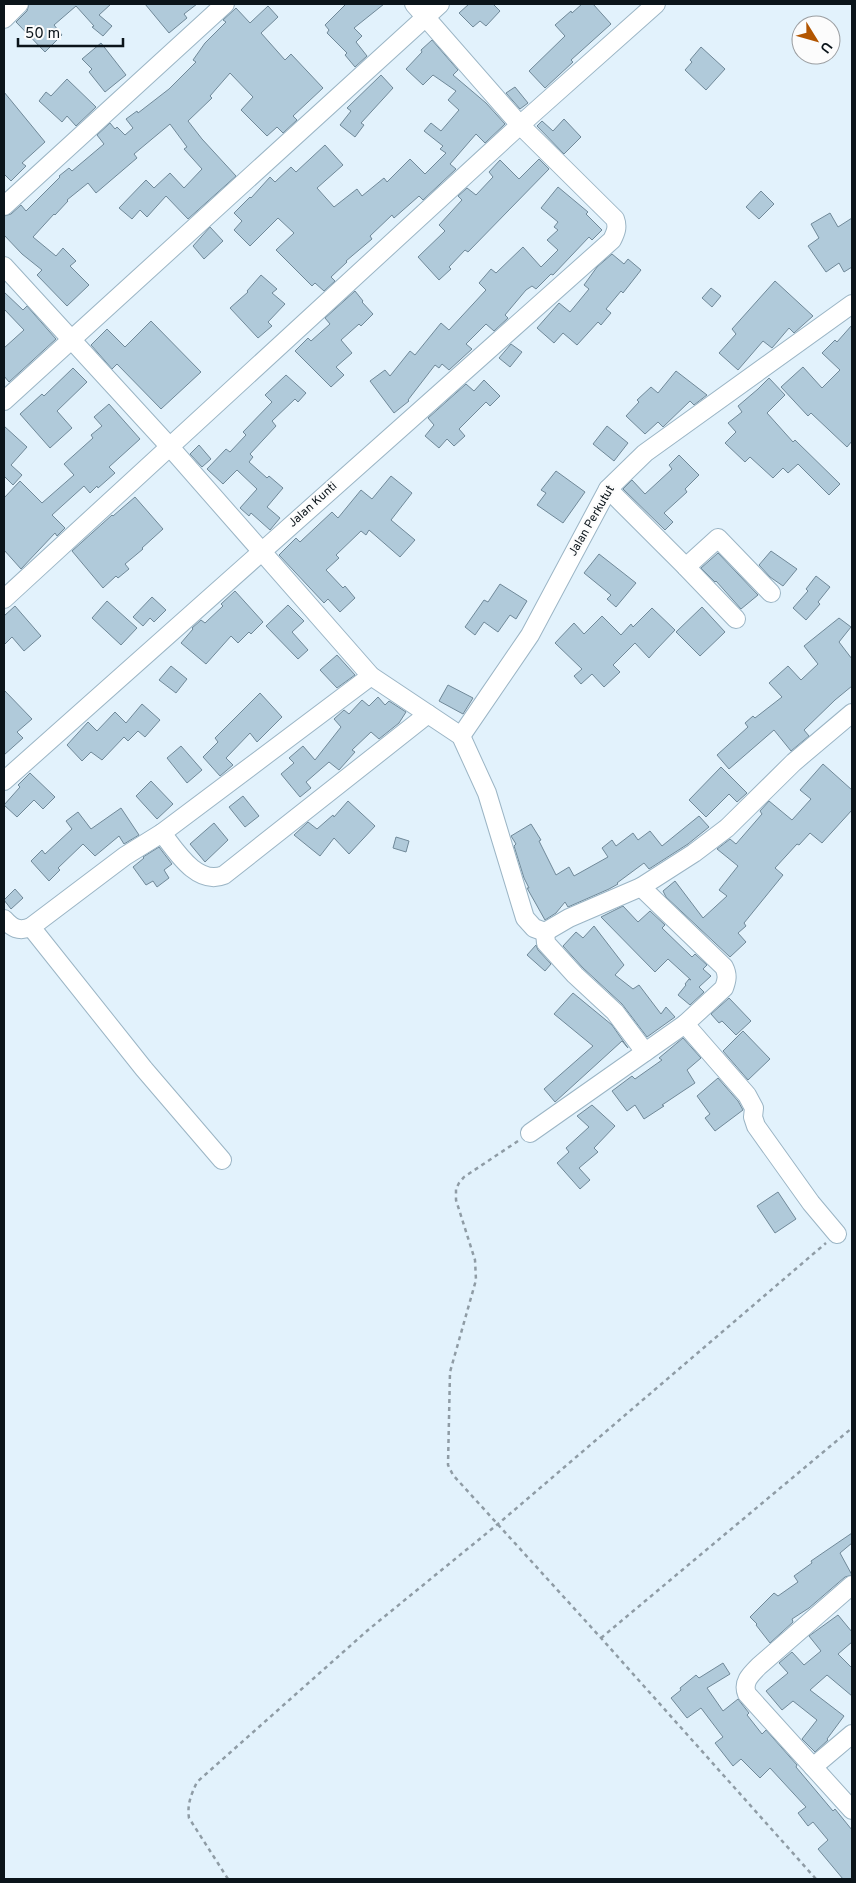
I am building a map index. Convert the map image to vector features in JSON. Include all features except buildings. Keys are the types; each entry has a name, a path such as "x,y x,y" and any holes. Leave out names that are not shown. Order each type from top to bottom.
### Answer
{"street":[{"path":"4,19 19,4"},
{"path":"4,206 225,4"},
{"path":"4,401 420,10 440,4"},
{"path":"4,599 520,125 656,4"},
{"path":"420,10 520,125"},
{"name":"Jalan Kunti","path":"4,781 612,240 617,225 615,219 520,125"},
{"path":"4,266 170,448 371,676 461,736 487,793 525,918 534,928 545,932"},
{"name":"Jalan Perkutut","path":"461,736 530,634 608,489 645,453 852,304"},
{"path":"608,489 686,566 736,619"},
{"path":"686,566 718,538 771,593"},
{"path":"6,927 19,930 30,927 125,856 162,833 371,676"},
{"path":"162,833 184,861 194,870 210,876 224,875 428,714"},
{"path":"545,932 569,918 641,887 694,853 727,828 794,762 850,719"},
{"path":"530,1133 685,1024 724,988 727,974 718,960 641,887"},
{"path":"30,927 144,1069 222,1160"},
{"path":"545,932 546,942 575,975 616,1012 645,1052"},
{"path":"685,1024 747,1095 754,1108 752,1117 756,1126 811,1203 837,1234"},
{"path":"852,1585 759,1666 746,1684 747,1694 852,1810"},
{"path":"813,1767 852,1734"}],"path":[{"path":"530,1133 464,1177 456,1189 456,1200 475,1260 476,1280 450,1372 448,1465 452,1475 602,1638 816,1879"},
{"path":"228,1879 189,1818 189,1799 197,1782 368,1630 498,1524 837,1234"},
{"path":"602,1638 852,1428"}]}
